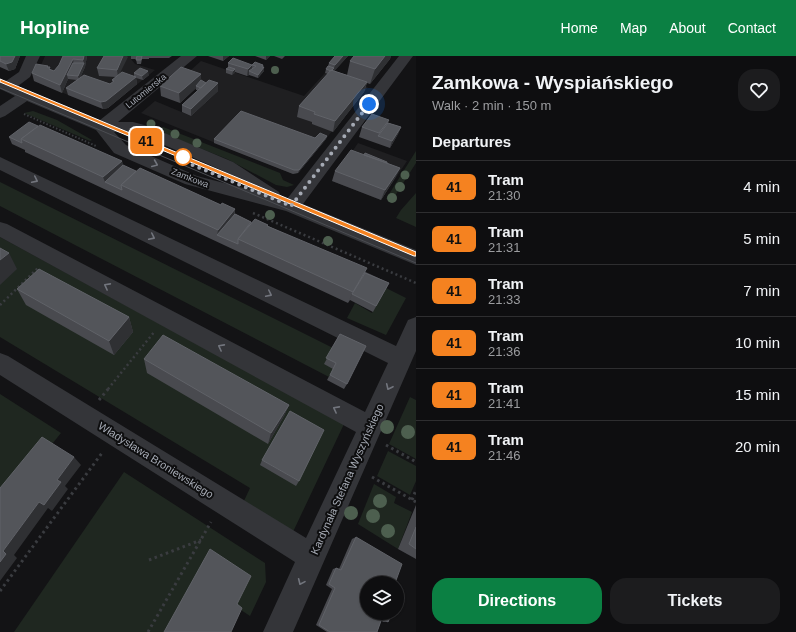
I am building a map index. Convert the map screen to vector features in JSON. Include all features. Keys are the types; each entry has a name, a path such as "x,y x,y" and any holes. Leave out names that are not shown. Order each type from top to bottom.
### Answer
{"street":[{"path":"4,86 25,74 33,56"},
{"name":"Lutomierska","path":"102,127 190,56"},
{"path":"291,206 406,56"},
{"name":"Zamkowa","path":"4,86 102,127 108,133 113,144 120,149 191,180 291,206"},
{"path":"0,113 25,95"},
{"name":"Zamkowa","path":"102,127 133,127 142,129 212,158 291,206 416,258"},
{"path":"0,163 401,359"},
{"path":"0,229 378,436"},
{"name":"Kardynała Stefana Wyszyńskiego","path":"278,632 312,557 378,436 401,359 416,326"},
{"name":"Władysława Broniewskiego","path":"0,363 312,557"}],"path":[{"path":"0,305 43,263"},
{"path":"86,416 159,326"},
{"path":"378,436 416,462"},
{"path":"0,591 102,453"},
{"path":"372,477 416,502"},
{"path":"412,500 416,490"},
{"path":"148,632 211,522"},
{"path":"149,560 200,540"}],"shaded area":[{"path":"45,56 132,56 131,59 135,64 155,70 108,108 103,109 34,81"},
{"path":"201,61 304,96 325,73 368,87 298,173 293,174 141,113 155,101 191,116 218,91 182,78"},
{"path":"33,111 57,120 92,140 90,141 24,113"},
{"path":"163,127 280,173 283,180 294,185 287,187 276,185 227,159 152,129"},
{"path":"358,143 407,161 381,200 332,181"},
{"path":"416,151 416,163 393,199 386,199"},
{"path":"0,182 333,348 333,369 329,377 0,206"},
{"path":"416,193 416,227 396,218"},
{"path":"0,237 344,424 292,534 243,503 250,488 0,337"},
{"path":"386,288 406,298 386,335 347,318 355,303 372,313"},
{"path":"0,394 61,433 0,508"},
{"path":"410,397 416,400 416,459 389,444"},
{"path":"388,451 416,466 416,481 410,495 377,476"},
{"path":"124,472 265,563 266,582 250,616 235,606 167,632 14,632"},
{"path":"374,484 396,497 394,503 412,512 398,549 358,524"}],"building":[{"path":"0,56 15,56 12,62 6,64 0,61"},
{"path":"63,56 84,56 83,60 73,59 60,85 32,73 36,64 48,66 47,67 50,67 49,69 54,71 59,65"},
{"path":"104,56 123,56 117,70 97,68"},
{"path":"137,56 142,56 141,60 136,60"},
{"path":"335,56 343,56 335,65 329,63"},
{"path":"354,56 385,56 375,69 350,61"},
{"path":"233,58 252,65 248,69 228,63"},
{"path":"255,62 263,65 262,67 264,67 258,75 249,71 256,66 252,65"},
{"path":"73,63 84,63 78,76 67,75"},
{"path":"328,66 334,68 331,71 326,69"},
{"path":"181,67 201,74 179,93 160,86"},
{"path":"229,67 235,69 233,71 226,69"},
{"path":"140,68 148,71 142,76 134,73"},
{"path":"331,70 367,82 335,121 314,114 315,112 299,106"},
{"path":"122,72 136,77 106,101 101,102 66,88 84,75 110,84 114,81 112,80"},
{"path":"201,80 206,83 201,88 196,86"},
{"path":"209,80 218,83 191,109 182,105"},
{"path":"241,111 315,138 320,133 327,136 299,170 294,170 214,139"},
{"path":"372,114 389,120 379,133 362,127"},
{"path":"29,122 38,126 21,139 22,143 9,137"},
{"path":"388,123 401,127 392,141 378,136"},
{"path":"40,125 122,161 103,177 21,139"},
{"path":"351,150 400,168 385,190 335,171"},
{"path":"365,153 387,162 387,163 364,155"},
{"path":"123,165 136,171 121,185 122,190 105,182"},
{"path":"140,168 221,205 222,203 235,209 218,230 121,185"},
{"path":"235,214 251,222 238,239 238,244 217,235"},
{"path":"255,219 268,225 267,226 367,268 353,292 238,239"},
{"path":"0,248 9,253 0,260"},
{"path":"39,269 129,317 109,341 17,289"},
{"path":"365,273 389,283 376,306 352,294"},
{"path":"340,334 366,346 347,384 330,375 336,363 326,358"},
{"path":"163,335 289,405 271,433 144,359"},
{"path":"290,411 324,430 299,481 262,460"},
{"path":"42,437 74,457 57,480 61,482 44,505 39,502 3,551 6,554 0,562 0,488"},
{"path":"416,527 416,549 409,544"},
{"path":"356,537 402,564 398,576 360,576 360,620 381,620 377,632 330,632 319,625 335,588 329,584 336,568 341,570"},
{"path":"210,549 251,576 237,604 242,608 231,632 164,632"}],"tram line":[{"path":"0,81 416,254"},
{"name":"41","path":"0,81 416,254"},
{"path":"0,88 416,263"}],"route":[{"path":"183,157 183,161 291,206 369,104"}]}
